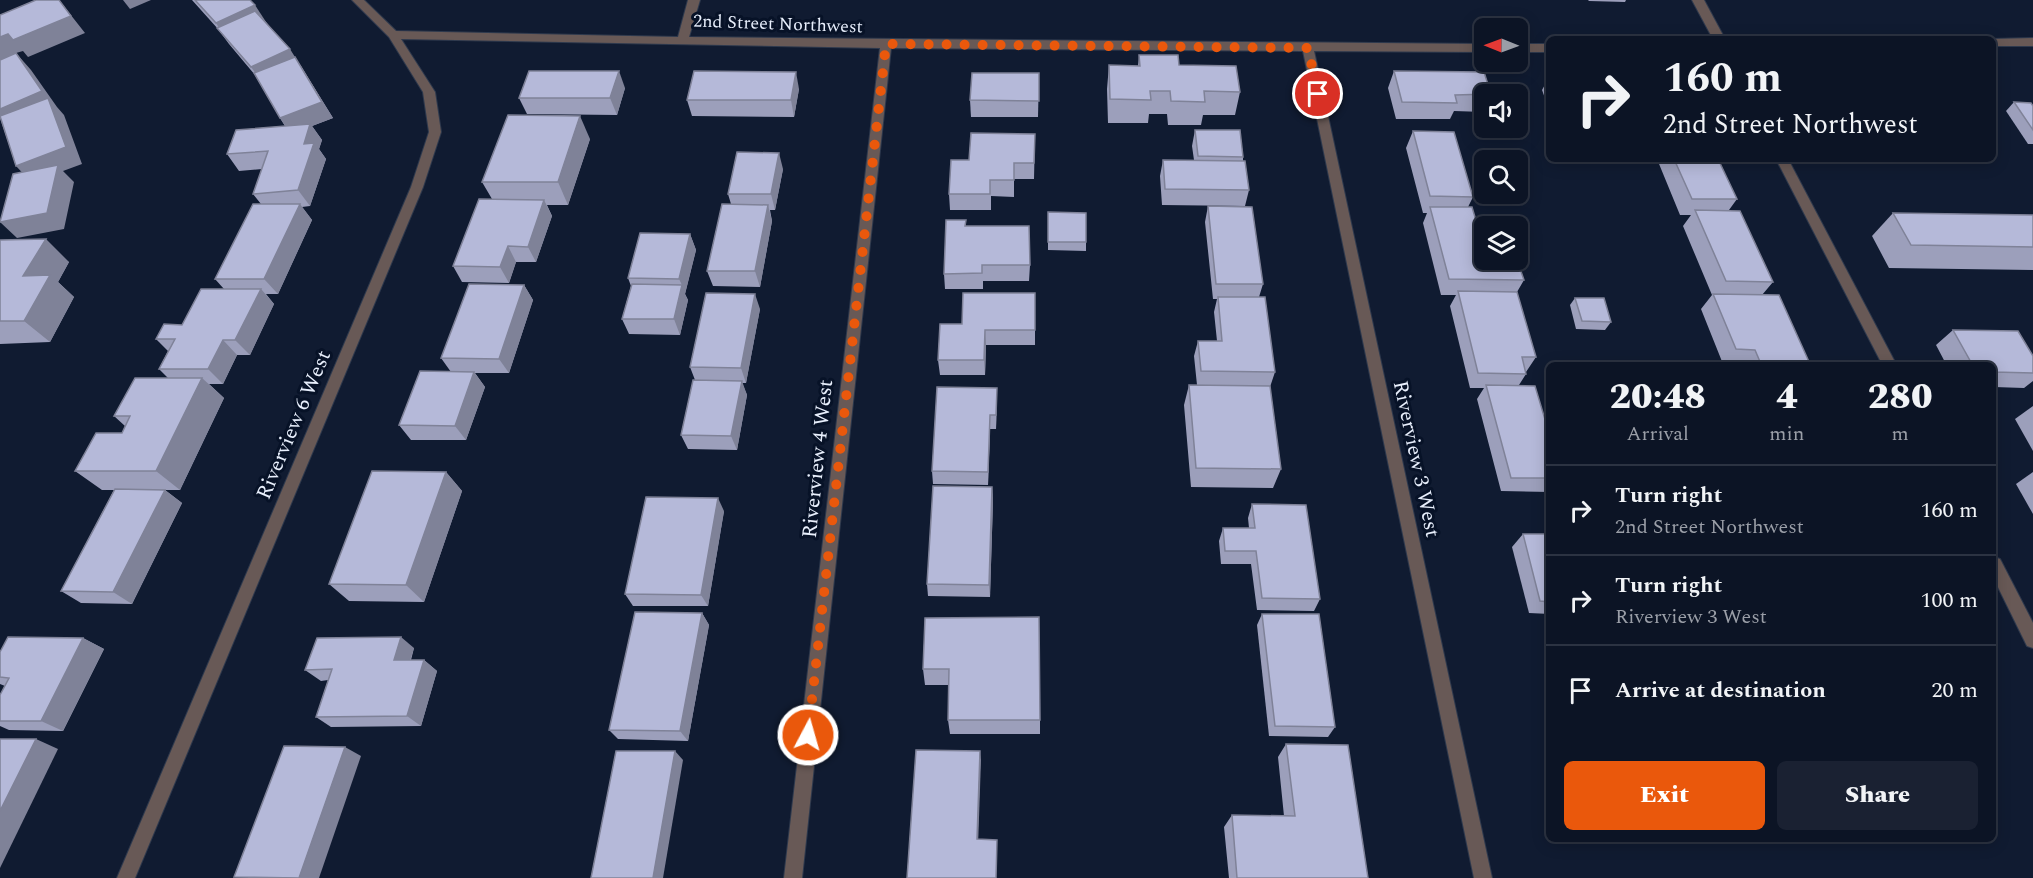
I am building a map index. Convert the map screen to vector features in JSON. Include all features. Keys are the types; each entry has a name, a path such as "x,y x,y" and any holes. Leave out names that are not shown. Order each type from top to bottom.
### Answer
{"street":[{"name":"Riverview 6 West","path":"126,878 408,209 435,132 429,92 393,35 358,0"},
{"path":"683,39 694,0"},
{"path":"1698,0 1717,36"},
{"name":"2nd Street Northwest","path":"393,35 886,44 1474,48"},
{"path":"1996,42 2033,42"},
{"name":"Riverview 4 West","path":"793,878 886,44"},
{"name":"Riverview 3 West","path":"1308,48 1483,878"},
{"path":"1528,48 1546,48"},
{"path":"1784,162 1888,362"},
{"path":"1996,568 2033,640"}],"building":[{"path":"36,0 59,0 71,16 13,40 8,34 0,37 0,15"},
{"path":"195,0 250,0 255,5 216,23"},
{"path":"255,11 290,49 251,67 217,28"},
{"path":"16,53 42,91 0,109 0,60"},
{"path":"1139,55 1178,55 1179,65 1236,66 1240,92 1204,91 1205,102 1171,101 1170,91 1150,91 1151,100 1110,99 1109,65 1140,66"},
{"path":"295,57 322,102 280,118 254,73"},
{"path":"529,71 619,71 610,98 519,98"},
{"path":"694,71 796,72 791,100 687,100"},
{"path":"1394,71 1484,72 1488,84 1474,84 1474,94 1455,95 1457,103 1402,102"},
{"path":"972,73 1039,73 1039,101 970,100"},
{"path":"48,98 66,147 16,166 0,116"},
{"path":"2014,102 2031,103 2033,130"},
{"path":"508,115 580,116 558,182 482,182"},
{"path":"310,124 304,144 314,143 298,190 253,194 268,151 227,154 236,130"},
{"path":"1195,130 1240,130 1243,157 1198,156"},
{"path":"1413,131 1454,132 1473,197 1430,196"},
{"path":"971,133 1035,134 1034,163 1014,163 1014,180 990,180 990,194 949,194 951,160 969,160"},
{"path":"737,152 779,153 771,194 728,194"},
{"path":"1163,160 1245,161 1249,190 1165,189"},
{"path":"1675,162 1719,162 1737,199 1692,199"},
{"path":"58,165 47,213 0,222 13,174"},
{"path":"479,199 544,200 528,247 508,246 500,267 453,266"},
{"path":"253,204 300,204 264,279 215,279"},
{"path":"722,204 768,205 755,271 707,271"},
{"path":"1208,206 1252,207 1263,284 1216,284"},
{"path":"1430,207 1472,207 1475,216 1474,270 1520,270 1524,280 1449,279"},
{"path":"1695,210 1740,211 1773,282 1726,281"},
{"path":"1048,212 1086,213 1086,242 1048,242"},
{"path":"1893,213 2033,215 2033,247 1911,245"},
{"path":"946,220 966,220 965,226 1029,226 1030,265 982,265 982,273 944,274"},
{"path":"640,233 690,234 679,279 628,278"},
{"path":"46,239 23,276 50,275 24,321 0,321 0,240"},
{"path":"469,284 524,285 499,359 441,358"},
{"path":"632,284 682,285 674,319 622,319"},
{"path":"201,289 261,289 235,340 223,340 208,369 159,369 175,339 156,339 164,324 182,325"},
{"path":"1458,291 1517,292 1536,357 1522,357 1526,374 1478,373"},
{"path":"706,293 755,294 741,368 690,367"},
{"path":"963,293 1035,293 1035,330 985,330 984,360 938,360 940,324 962,324"},
{"path":"1713,294 1779,295 1809,362 1760,362 1755,350 1736,349"},
{"path":"1218,297 1265,297 1275,372 1201,371 1198,341 1222,341"},
{"path":"1575,298 1604,298 1611,322 1582,321"},
{"path":"1953,330 2018,331 2033,356 2033,373 1996,372 1996,362 1971,362"},
{"path":"420,371 474,372 455,426 399,425"},
{"path":"135,378 202,378 156,471 75,471 96,433 122,433 130,416 114,416"},
{"path":"693,380 742,381 731,436 681,435"},
{"path":"1189,385 1270,386 1281,469 1196,468"},
{"path":"1486,385 1535,386 1546,423 1546,478 1511,478"},
{"path":"937,387 997,388 996,415 990,415 988,472 932,471"},
{"path":"372,471 446,472 406,585 329,584"},
{"path":"933,486 992,487 989,585 927,584"},
{"path":"115,489 165,490 113,592 61,591"},
{"path":"646,497 718,498 701,595 625,594"},
{"path":"1252,504 1306,505 1320,599 1262,598 1256,551 1225,551 1223,528 1255,528"},
{"path":"1523,534 1546,534 1546,602 1540,601"},
{"path":"635,612 702,613 680,731 609,730"},
{"path":"1262,614 1319,614 1335,727 1275,726"},
{"path":"1039,617 1040,720 948,720 949,669 923,669 925,618"},
{"path":"8,637 83,638 41,721 0,721 0,695 9,678 0,677 0,652"},
{"path":"401,637 394,660 424,660 407,716 316,717 332,669 305,670 317,638"},
{"path":"0,739 36,739 0,811"},
{"path":"1286,744 1348,745 1368,878 1237,878 1232,815 1295,816"},
{"path":"284,746 345,747 299,878 234,877"},
{"path":"916,750 980,751 977,839 997,840 996,878 907,878"},
{"path":"616,751 675,751 653,878 591,878"}],"route":[{"path":"808,735 886,44 1308,48 1318,94"}]}
